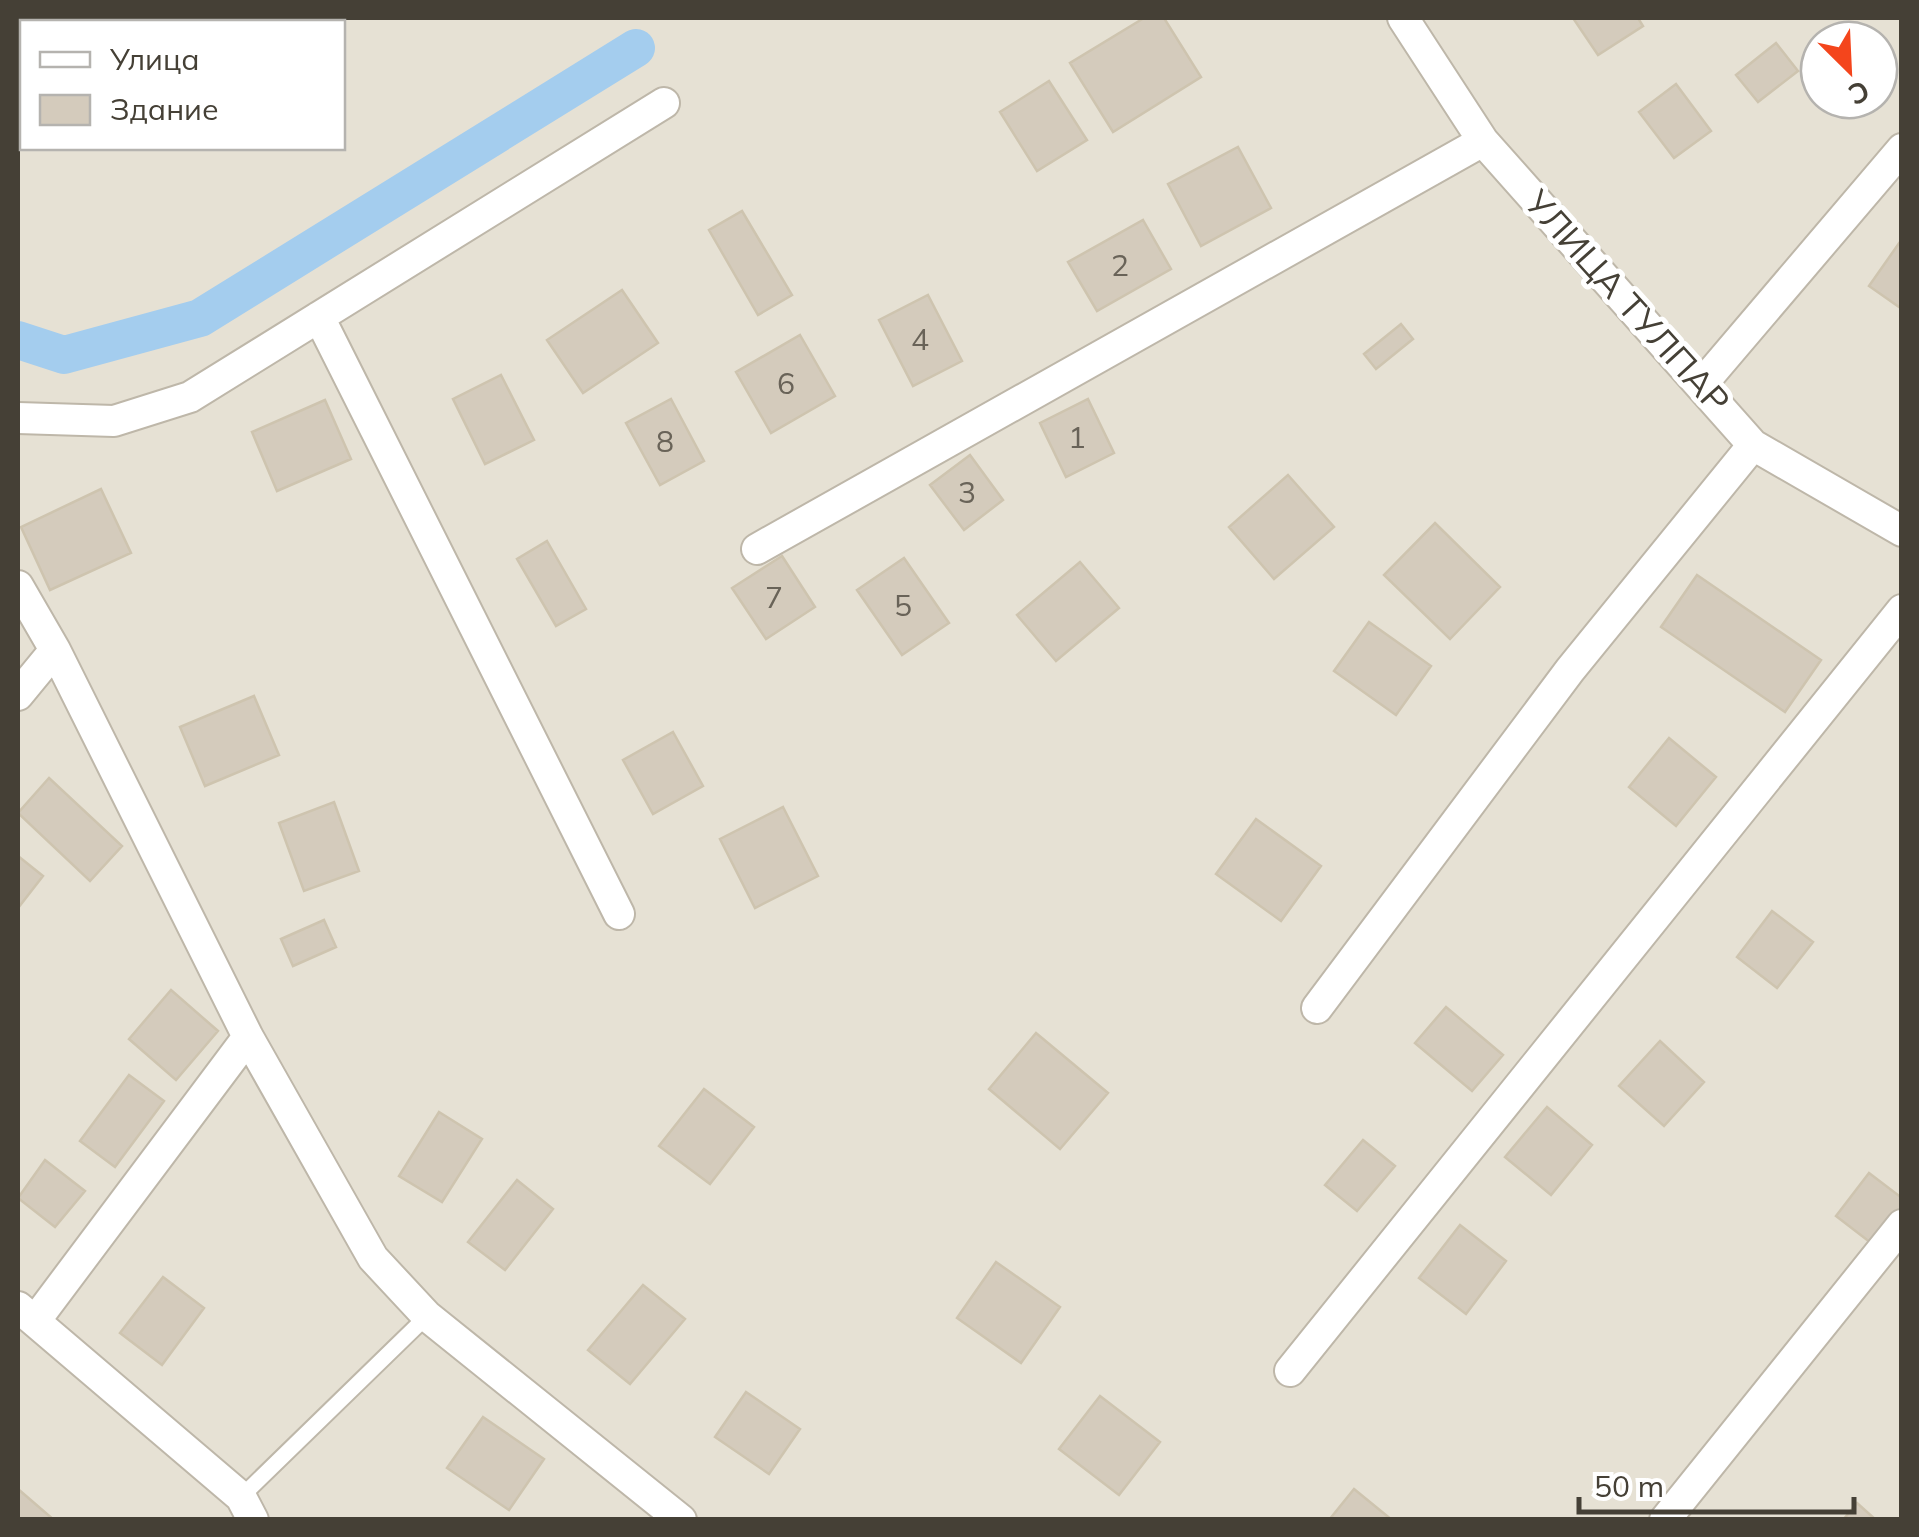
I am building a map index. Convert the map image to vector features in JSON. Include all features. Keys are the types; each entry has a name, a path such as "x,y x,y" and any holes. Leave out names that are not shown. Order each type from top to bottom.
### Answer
{"street":[{"name":"УЛИЦА ТУЛПАР","path":"1404,18 1483,140 1752,445 1902,530"},
{"path":"18,418 114,421 190,397 664,103"},
{"path":"756,549 1483,140"},
{"path":"1702,384 1902,149"},
{"path":"319,317 619,914"},
{"path":"1317,1008 1570,670 1752,445"},
{"path":"18,586 56,650 248,1037 373,1258 427,1316 681,1520"},
{"path":"1290,1371 1902,610"},
{"path":"18,695 56,650"},
{"path":"247,1508 26,1314 248,1037"},
{"path":"1665,1520 1902,1226"}],"lane":[{"path":"247,1508 427,1316"}],"shaded area":[{"path":"18,18 1901,18 1901,1519 18,1519"}],"building":[{"path":"1144,18 1164,18 1201,77 1113,132 1070,63"},
{"path":"1573,18 1638,18 1643,26 1598,55"},
{"path":"1776,43 1798,71 1758,102 1736,75"},
{"path":"1049,81 1087,140 1037,171 1000,112"},
{"path":"1676,84 1711,131 1674,158 1639,112"},
{"path":"1238,147 1271,208 1201,246 1168,184"},
{"path":"742,211 792,295 758,315 709,230"},
{"path":"1143,220 1171,269 1097,311 1068,262"},
{"path":"1902,239 1902,309 1869,286"},
{"path":"622,290 658,343 583,393 547,340"},
{"path":"928,295 962,361 913,386 879,320"},
{"path":"1401,324 1413,339 1376,369 1364,354"},
{"path":"800,335 835,396 771,433 736,372"},
{"path":"501,375 534,440 485,464 453,399"},
{"path":"671,399 704,461 660,485 626,423"},
{"path":"1088,399 1114,453 1066,477 1040,423"},
{"path":"325,400 351,459 277,491 252,432"},
{"path":"970,455 1003,500 964,530 930,485"},
{"path":"1288,475 1334,527 1274,579 1229,527"},
{"path":"101,489 131,553 50,590 21,527"},
{"path":"1435,523 1500,587 1450,639 1384,575"},
{"path":"547,541 586,609 556,626 517,559"},
{"path":"782,556 815,607 766,639 732,588"},
{"path":"904,558 949,623 902,655 857,590"},
{"path":"1080,562 1119,608 1056,661 1017,615"},
{"path":"1697,575 1821,660 1785,712 1661,627"},
{"path":"1369,622 1431,666 1396,715 1334,671"},
{"path":"254,696 279,755 205,786 180,727"},
{"path":"673,732 703,786 653,814 623,760"},
{"path":"1669,738 1716,777 1676,826 1629,787"},
{"path":"49,778 122,846 90,881 18,813"},
{"path":"334,802 359,871 304,891 279,823"},
{"path":"783,807 818,876 755,908 720,839"},
{"path":"1256,819 1321,866 1281,921 1216,874"},
{"path":"18,856 43,876 18,908"},
{"path":"1772,911 1813,942 1777,988 1737,957"},
{"path":"324,920 336,947 293,966 281,939"},
{"path":"171,990 218,1031 176,1080 129,1039"},
{"path":"1446,1007 1503,1055 1472,1091 1415,1043"},
{"path":"1036,1033 1108,1093 1060,1149 989,1089"},
{"path":"1660,1041 1704,1082 1664,1126 1619,1086"},
{"path":"129,1075 164,1101 115,1167 80,1141"},
{"path":"704,1089 754,1127 710,1184 659,1146"},
{"path":"1547,1107 1592,1145 1551,1195 1505,1157"},
{"path":"439,1112 482,1139 442,1202 399,1176"},
{"path":"1363,1140 1395,1166 1357,1211 1325,1185"},
{"path":"45,1160 85,1191 55,1227 18,1198"},
{"path":"1869,1173 1902,1198 1902,1213 1875,1246 1836,1216"},
{"path":"517,1180 553,1209 505,1270 468,1242"},
{"path":"1460,1225 1506,1261 1466,1314 1419,1278"},
{"path":"996,1262 1060,1307 1021,1363 957,1318"},
{"path":"163,1277 204,1308 162,1365 120,1333"},
{"path":"643,1285 685,1319 630,1384 588,1350"},
{"path":"746,1392 800,1429 769,1474 715,1437"},
{"path":"1100,1396 1160,1442 1119,1495 1059,1449"},
{"path":"483,1417 544,1459 509,1510 447,1468"},
{"path":"18,1489 54,1520 18,1520"},
{"path":"1354,1489 1392,1520 1329,1520"},
{"path":"1857,1503 1876,1520 1843,1520"}],"waterway":[{"path":"18,340 64,355 200,318 636,48"}]}
